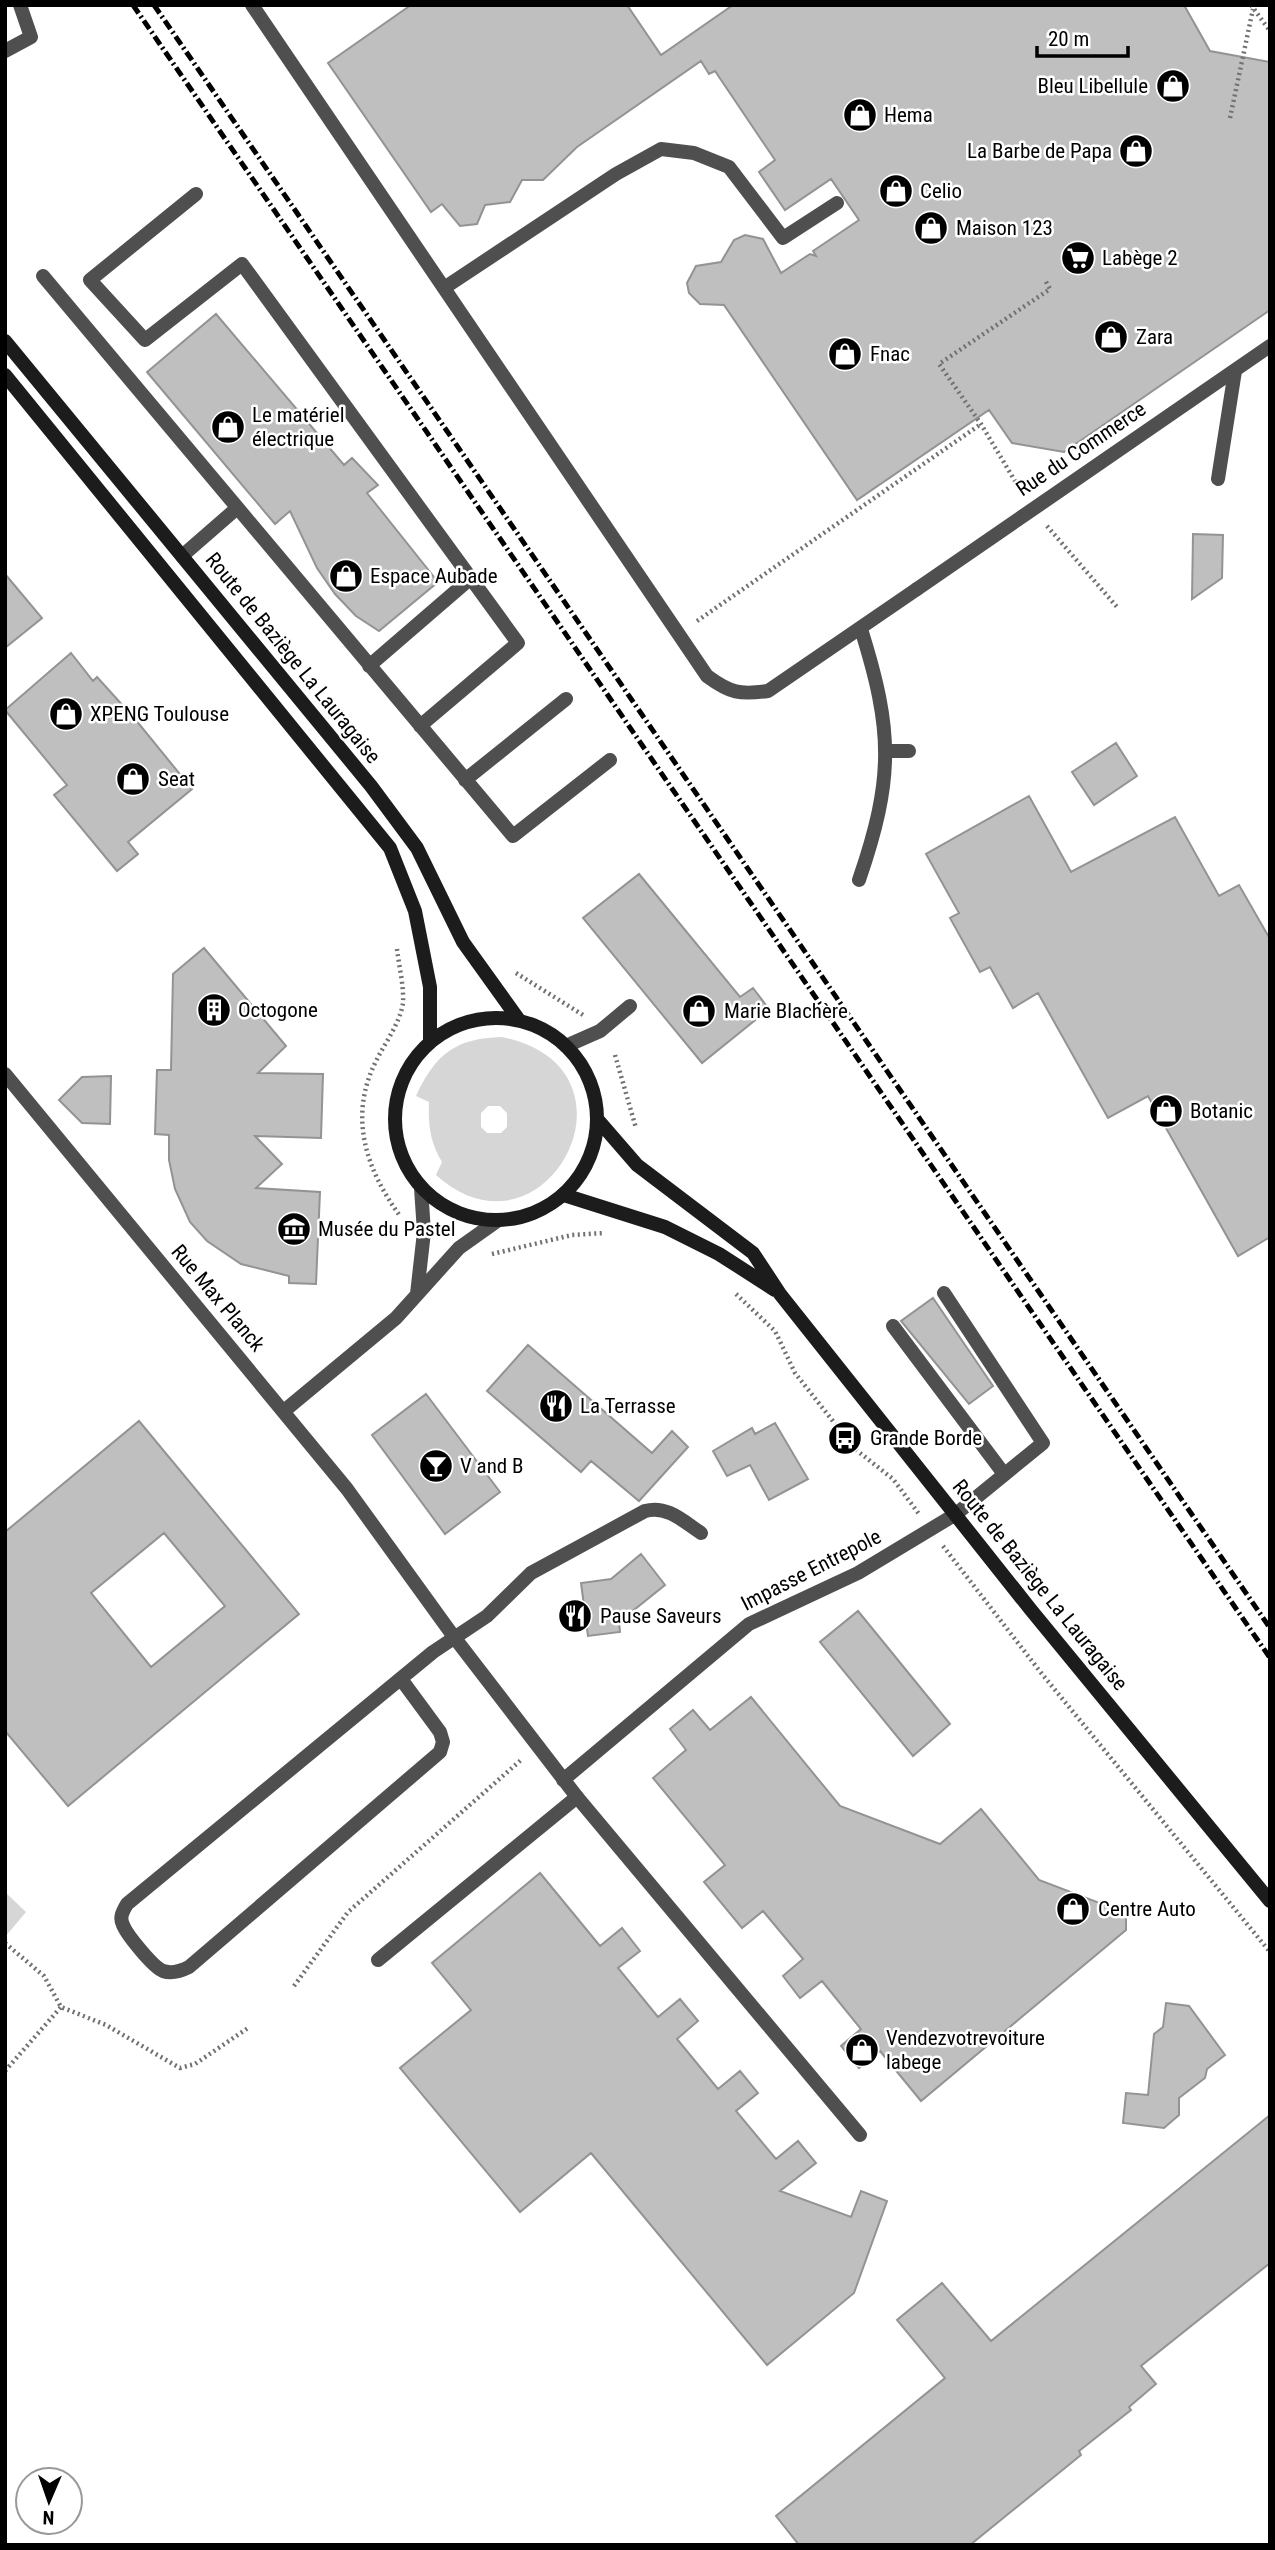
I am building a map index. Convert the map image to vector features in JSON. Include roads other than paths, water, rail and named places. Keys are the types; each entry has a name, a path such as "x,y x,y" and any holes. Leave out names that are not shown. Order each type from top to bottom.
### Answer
{"main road":[{"name":"Route de Baziège La Lauragaise","path":"5,341 371,786 417,848 463,942 519,1020"},
{"name":"Route de Baziège La Lauragaise","path":"5,375 390,848 415,911 430,987 430,1042"},
{"path":"487,1018 519,1020 544,1030 566,1046 584,1067 595,1093 598,1120 594,1148 582,1174 564,1195 544,1209 522,1218 497,1221 469,1217 443,1206 421,1188 403,1161 395,1130 397,1097 408,1067 430,1042 456,1026 487,1018"},
{"name":"Route de Baziège La Lauragaise","path":"598,1120 637,1165 753,1252 780,1294 1270,1900"},
{"name":"Route de Baziège La Lauragaise","path":"564,1195 665,1227 719,1254 780,1294"}],"street":[{"path":"5,51 31,37 20,5"},
{"name":"Rue du Commerce","path":"252,5 707,676 727,690 746,694 778,686 1031,508 1270,346"},
{"path":"444,289 616,174 661,149 694,153 729,167 783,238 837,203"},
{"path":"196,194 90,280 145,340 242,264 518,643 420,726"},
{"path":"43,276 513,836 610,760"},
{"path":"1218,479 1235,370"},
{"path":"183,556 236,509"},
{"path":"369,666 471,578"},
{"path":"859,880 879,817 886,751 885,715 861,629"},
{"path":"466,780 566,699"},
{"path":"886,751 909,751"},
{"path":"566,1046 600,1031 630,1006"},
{"name":"Rue Max Planck","path":"5,1074 284,1411"},
{"path":"417,1294 424,1232 421,1188"},
{"path":"497,1221 459,1248 396,1318 284,1411 347,1489 454,1637 563,1780 860,2135"},
{"name":"Impasse Entrepole","path":"563,1780 749,1624 858,1573 931,1531 1043,1443 944,1293"},
{"path":"893,1326 1004,1474"},
{"path":"401,1679 440,1732 443,1742 440,1752 189,1967 178,1972 163,1972 152,1964 122,1925 121,1915 127,1904 401,1679 454,1637 487,1616 531,1573 645,1511 656,1508 667,1510 701,1532"},
{"path":"378,1960 577,1797"}],"railway":[{"path":"133,5 1270,1658"},
{"path":"154,5 1270,1628"}],"place":[{"name":"Bleu Libellule","path":"1173,86"},
{"name":"Hema","path":"860,115"},
{"name":"La Barbe de Papa","path":"1136,151"},
{"name":"Celio","path":"896,191"},
{"name":"Maison 123","path":"931,228"},
{"name":"Labège 2","path":"1078,258"},
{"name":"Zara","path":"1111,337"},
{"name":"Fnac","path":"845,354"},
{"name":"Le matériel électrique","path":"228,427"},
{"name":"Espace Aubade","path":"346,576"},
{"name":"XPENG Toulouse","path":"66,714"},
{"name":"Seat","path":"133,779"},
{"name":"Octogone","path":"214,1010"},
{"name":"Marie Blachère","path":"699,1011"},
{"name":"Botanic","path":"1166,1111"},
{"name":"Musée du Pastel","path":"294,1229"},
{"name":"La Terrasse","path":"556,1406"},
{"name":"Grande Borde","path":"845,1438"},
{"name":"V and B","path":"436,1466"},
{"name":"Pause Saveurs","path":"575,1616"},
{"name":"Centre Auto","path":"1073,1909"},
{"name":"Vendezvotrevoiture labege","path":"862,2050"}]}
